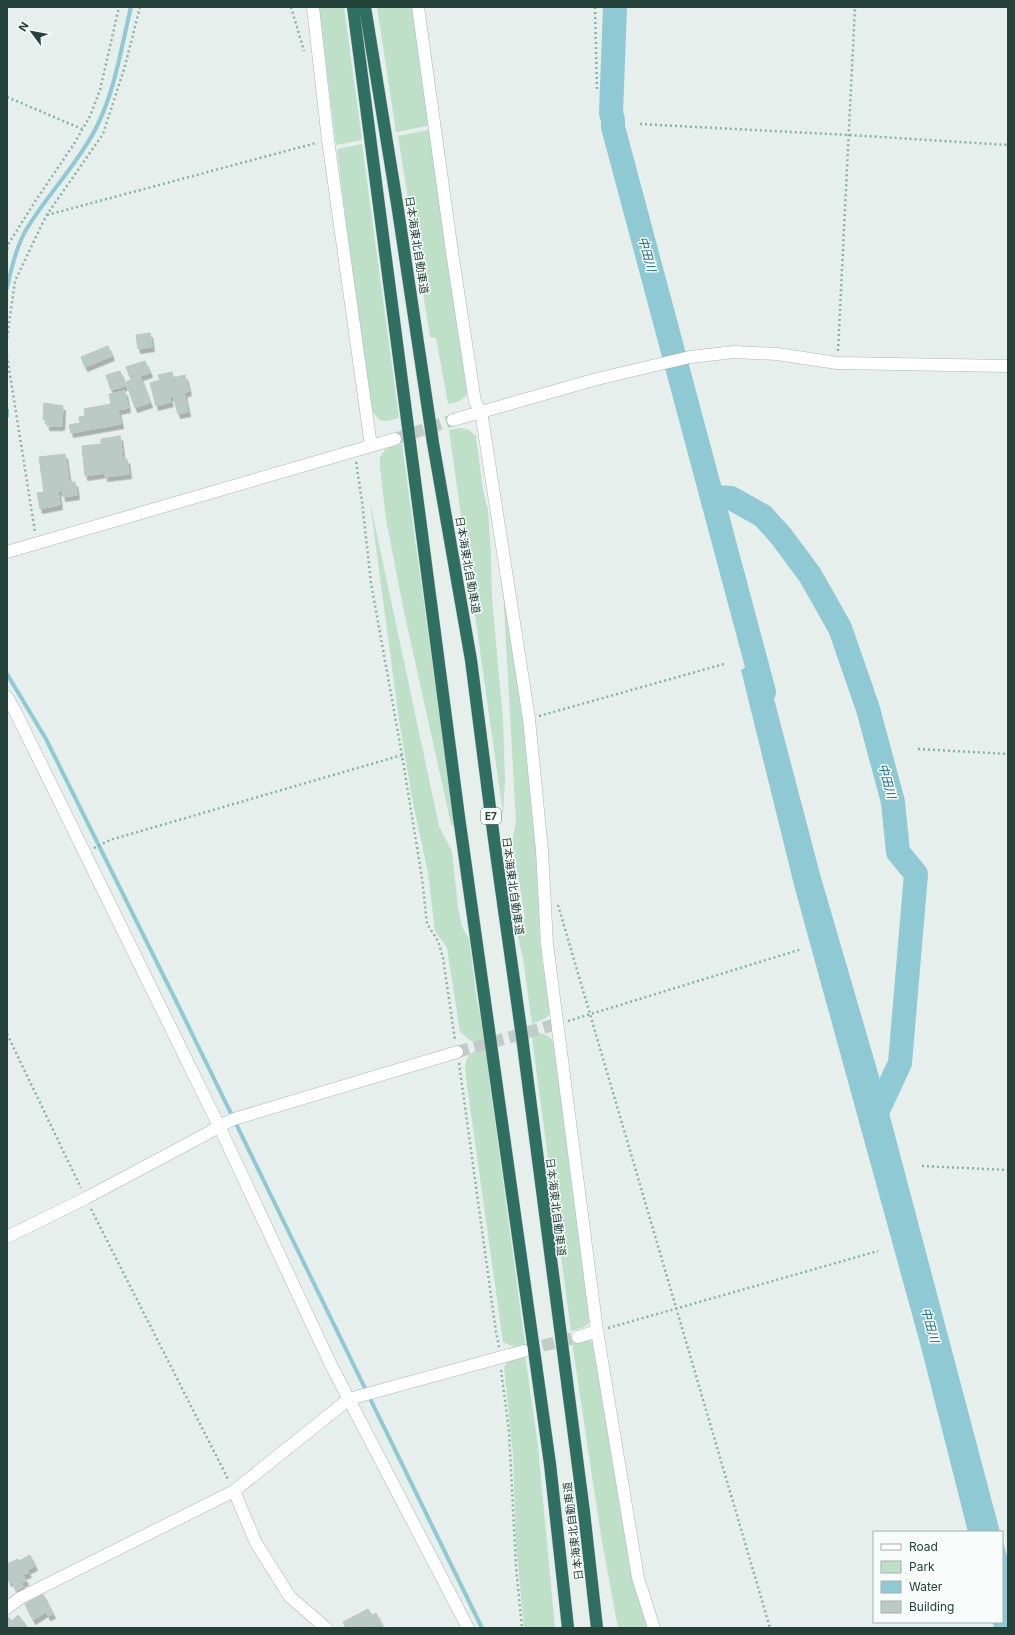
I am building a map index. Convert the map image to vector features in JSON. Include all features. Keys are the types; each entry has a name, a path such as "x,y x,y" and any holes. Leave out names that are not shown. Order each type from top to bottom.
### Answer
{"highway":[{"name":"日本海東北自動車道","path":"353,7 459,817 549,1456 568,1628"},
{"name":"日本海東北自動車道","path":"365,7 397,202 433,443 471,660 584,1512 597,1628"},
{"path":"584,1512 604,1628"}],"street":[{"path":"313,7 328,140 370,446"},
{"path":"418,7 460,307 475,402 481,411 529,719 542,851 547,944 597,1331 638,1578 654,1628"},
{"path":"453,420 481,411 690,357 734,352 778,354 837,363 1008,366"},
{"path":"7,552 396,439"},
{"path":"7,697 15,710 218,1126 349,1399 468,1628"},
{"path":"7,1237 86,1198 210,1132 218,1126 254,1112 457,1052"},
{"path":"578,1337 597,1331"},
{"path":"7,1608 20,1598 234,1491 349,1399 524,1351"},
{"path":"234,1491 256,1542 290,1597 326,1628"}],"path":[{"path":"7,249 9,243 90,116 100,90 119,7"},
{"path":"7,338 15,280 46,216 103,134 125,66 140,7"},
{"path":"595,7 597,91"},
{"path":"837,363 855,7"},
{"path":"7,98 82,129"},
{"path":"640,124 849,135 1008,146"},
{"path":"46,216 328,140"},
{"path":"7,356 34,528 38,542"},
{"path":"354,452 362,501 371,583 402,755 422,878 427,924 438,941 443,958 496,1332 502,1356 501,1367 509,1431 516,1566 522,1628"},
{"path":"529,719 724,664"},
{"path":"918,749 1008,754"},
{"path":"84,852 110,840 402,755"},
{"path":"557,903 770,1628"},
{"path":"557,1024 802,949"},
{"path":"7,1034 86,1198 234,1491"},
{"path":"922,1166 1008,1170"},
{"path":"597,1331 878,1251"}],"green space":[{"path":"319,7 344,7 362,140 336,145"},
{"path":"377,7 415,7 432,125 396,132"},
{"path":"433,129 469,391 465,397 455,403 448,404 436,338 430,337 398,136"},
{"path":"362,144 399,418 387,421 379,419 373,412 362,354 337,149"},
{"path":"461,428 469,430 476,436 483,491 488,510 492,598 503,720 505,782 503,814 449,430"},
{"path":"402,444 455,827 451,824 403,607 386,519 380,457 385,450 390,447"},
{"path":"370,502 439,826 452,851 458,907 462,927 469,939 476,994 484,1038 471,1041 460,1032 447,948 435,931 428,873 413,803 399,720"},
{"path":"503,589 526,722 544,913 539,929 542,960 551,1012 546,1018 532,1024 523,958 517,933 525,918 512,841 516,823"},
{"path":"540,1033 550,1038 554,1044 591,1321 584,1327 571,1331 533,1046 532,1035"},
{"path":"485,1048 525,1344 514,1347 503,1342 465,1066 468,1057 472,1053"},
{"path":"585,1339 595,1344 650,1628 618,1628 601,1536 572,1342"},
{"path":"525,1354 538,1446 555,1628 524,1628 516,1544 513,1454 504,1368 507,1361"}],"water":[{"path":"763,657 820,874 883,1090 1000,1531 968,1531 921,1347 795,889 741,670"},
{"path":"1003,1542 1008,1560 1008,1628 994,1628 993,1623 1003,1623"}],"building":[{"path":"150,333 152,347 138,349 136,335"},
{"path":"108,346 112,356 85,367 81,357"},
{"path":"145,361 150,373 140,376 150,403 135,408 126,382 131,380 126,367"},
{"path":"120,371 125,386 111,390 106,375"},
{"path":"172,372 173,378 185,375 189,391 184,393 188,412 178,414 173,396 169,397 171,402 156,406 150,383 160,380 158,375"},
{"path":"125,391 128,408 118,410 121,424 71,433 69,425 80,423 79,417 85,416 84,409 111,404 109,394"},
{"path":"44,403 63,406 62,426 47,426 47,420 43,419"},
{"path":"120,436 123,460 127,459 129,474 105,477 105,473 85,476 82,446 101,444 101,439"},
{"path":"65,454 69,482 75,482 77,495 63,497 62,490 58,491 60,505 40,509 37,493 44,492 39,457"},
{"path":"30,1555 35,1566 27,1570 29,1573 23,1575 26,1581 21,1583 23,1587 16,1591 11,1581 9,1582 7,1577 7,1564 18,1559 19,1561"},
{"path":"43,1594 53,1614 48,1616 46,1612 33,1620 25,1604"},
{"path":"368,1609 372,1615 376,1613 383,1627 346,1628 343,1622"},
{"path":"18,1615 26,1625 23,1628 7,1628 7,1616 12,1621"}],"waterway":[{"path":"7,288 12,266 22,237 34,217 79,156 95,130 102,115 113,85 131,7"},
{"name":"中田川","path":"615,7 611,113 613,127 764,692"},
{"path":"7,410 7,416"},
{"name":"中田川","path":"713,497 731,498 763,516 781,536 810,575 840,628 868,709 893,802 898,852 916,874 900,1063 874,1119"},
{"path":"7,674 46,739 179,1007 482,1628"}],"tunnel":[{"path":"395,439 453,420"},
{"path":"457,1052 557,1024"},
{"path":"525,1350 578,1337"}]}
